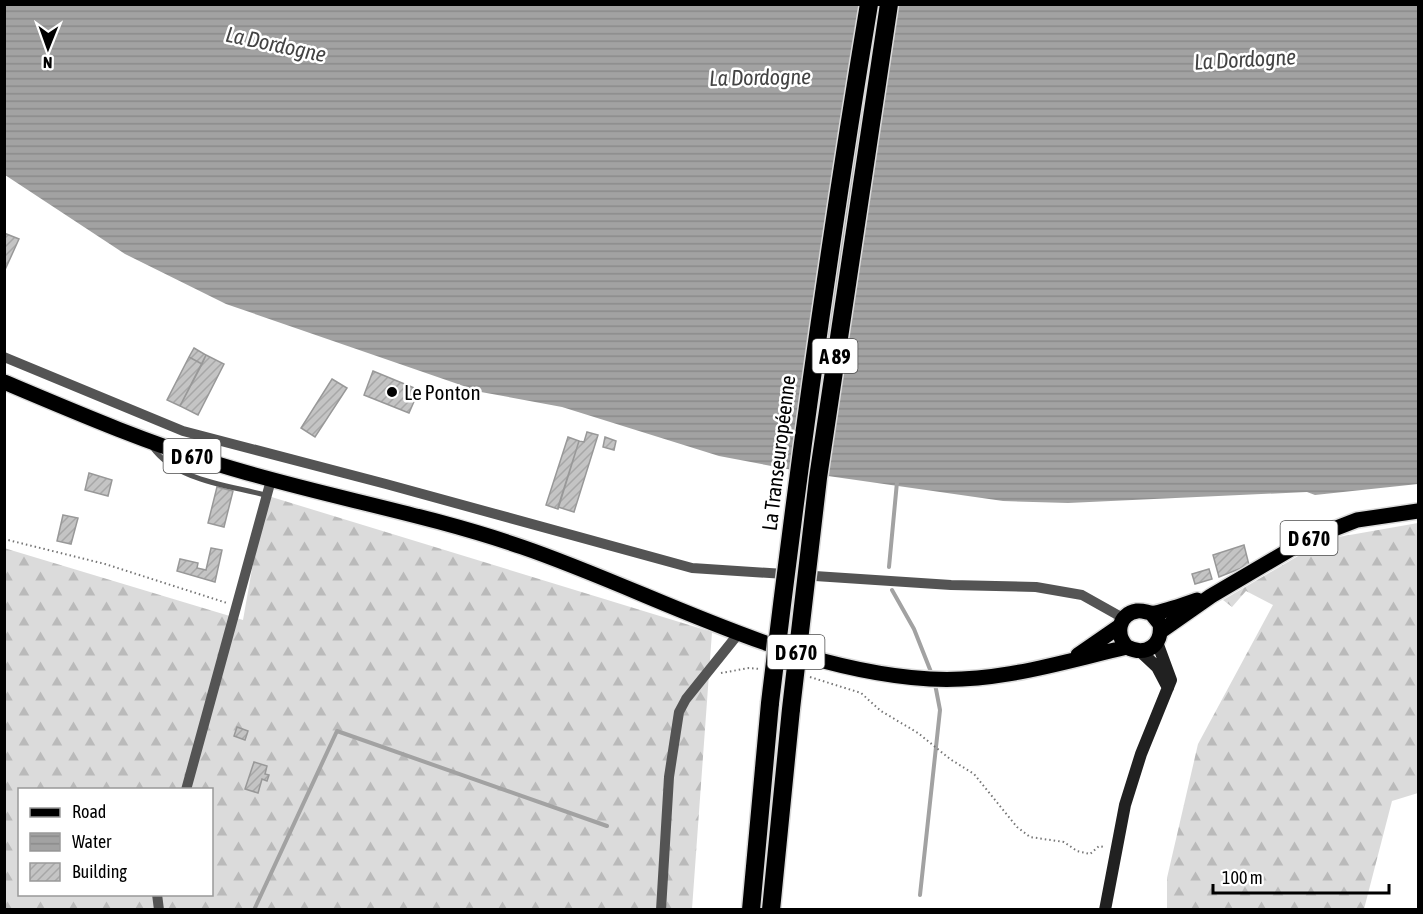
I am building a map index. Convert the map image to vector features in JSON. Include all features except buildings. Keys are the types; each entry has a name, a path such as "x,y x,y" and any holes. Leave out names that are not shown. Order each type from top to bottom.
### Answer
{"highway":[{"name":"La Transeuropéenne","path":"751,909 770,703 797,476 827,259 869,4"},
{"name":"La Transeuropéenne","path":"771,909 790,709 818,478 889,4"}],"main road":[{"name":"D 670","path":"4,382 148,441 271,480 522,547 739,633 814,658 856,669 932,679 987,677 1134,650"},
{"name":"D 670","path":"1159,636 1211,596 1308,539 1357,520 1419,511"},
{"name":"D 670","path":"1152,614 1211,596"},
{"path":"1134,611 1152,614 1159,636 1153,647 1134,650 1120,638 1122,622 1134,611"},
{"name":"D 670","path":"1071,660 1122,622"}],"street":[{"path":"4,357 183,431 692,568 951,585 1036,586 1082,595 1122,622"},
{"path":"186,788 265,495 271,480"},
{"path":"661,909 675,725 686,699 739,633"},
{"path":"1105,909 1125,805 1141,754 1168,688 1171,673 1159,636"},
{"path":"1134,650 1157,667 1168,688"}],"lane":[{"path":"148,441 158,456 191,476 265,495"}],"path":[{"path":"4,539 105,564 235,606"},
{"path":"700,682 717,673 749,668 760,669"},
{"path":"807,676 861,693 881,711 918,733 950,759 974,774 1017,827 1030,837 1064,842 1077,850 1090,854 1099,846 1116,850"}],"green space":[{"path":"265,495 712,632 692,909 5,909 4,548 243,620"},
{"path":"1418,523 1418,793 1392,801 1364,909 1167,910 1167,878 1198,744 1273,605 1246,591 1232,607 1223,600 1327,539"}],"water":[{"name":"La Dordogne","path":"5,5 1418,5 1418,484 1315,495 1307,492 1068,503 1003,501 814,474 719,456 562,407 481,392 226,304 125,254 5,175"}],"waterway":[{"path":"889,567 897,482"},
{"path":"892,590 914,629 933,677"},
{"path":"920,895 940,710 935,684"},
{"path":"254,910 337,731 607,826"}],"place":[{"name":"Le Ponton","path":"392,392"}]}
